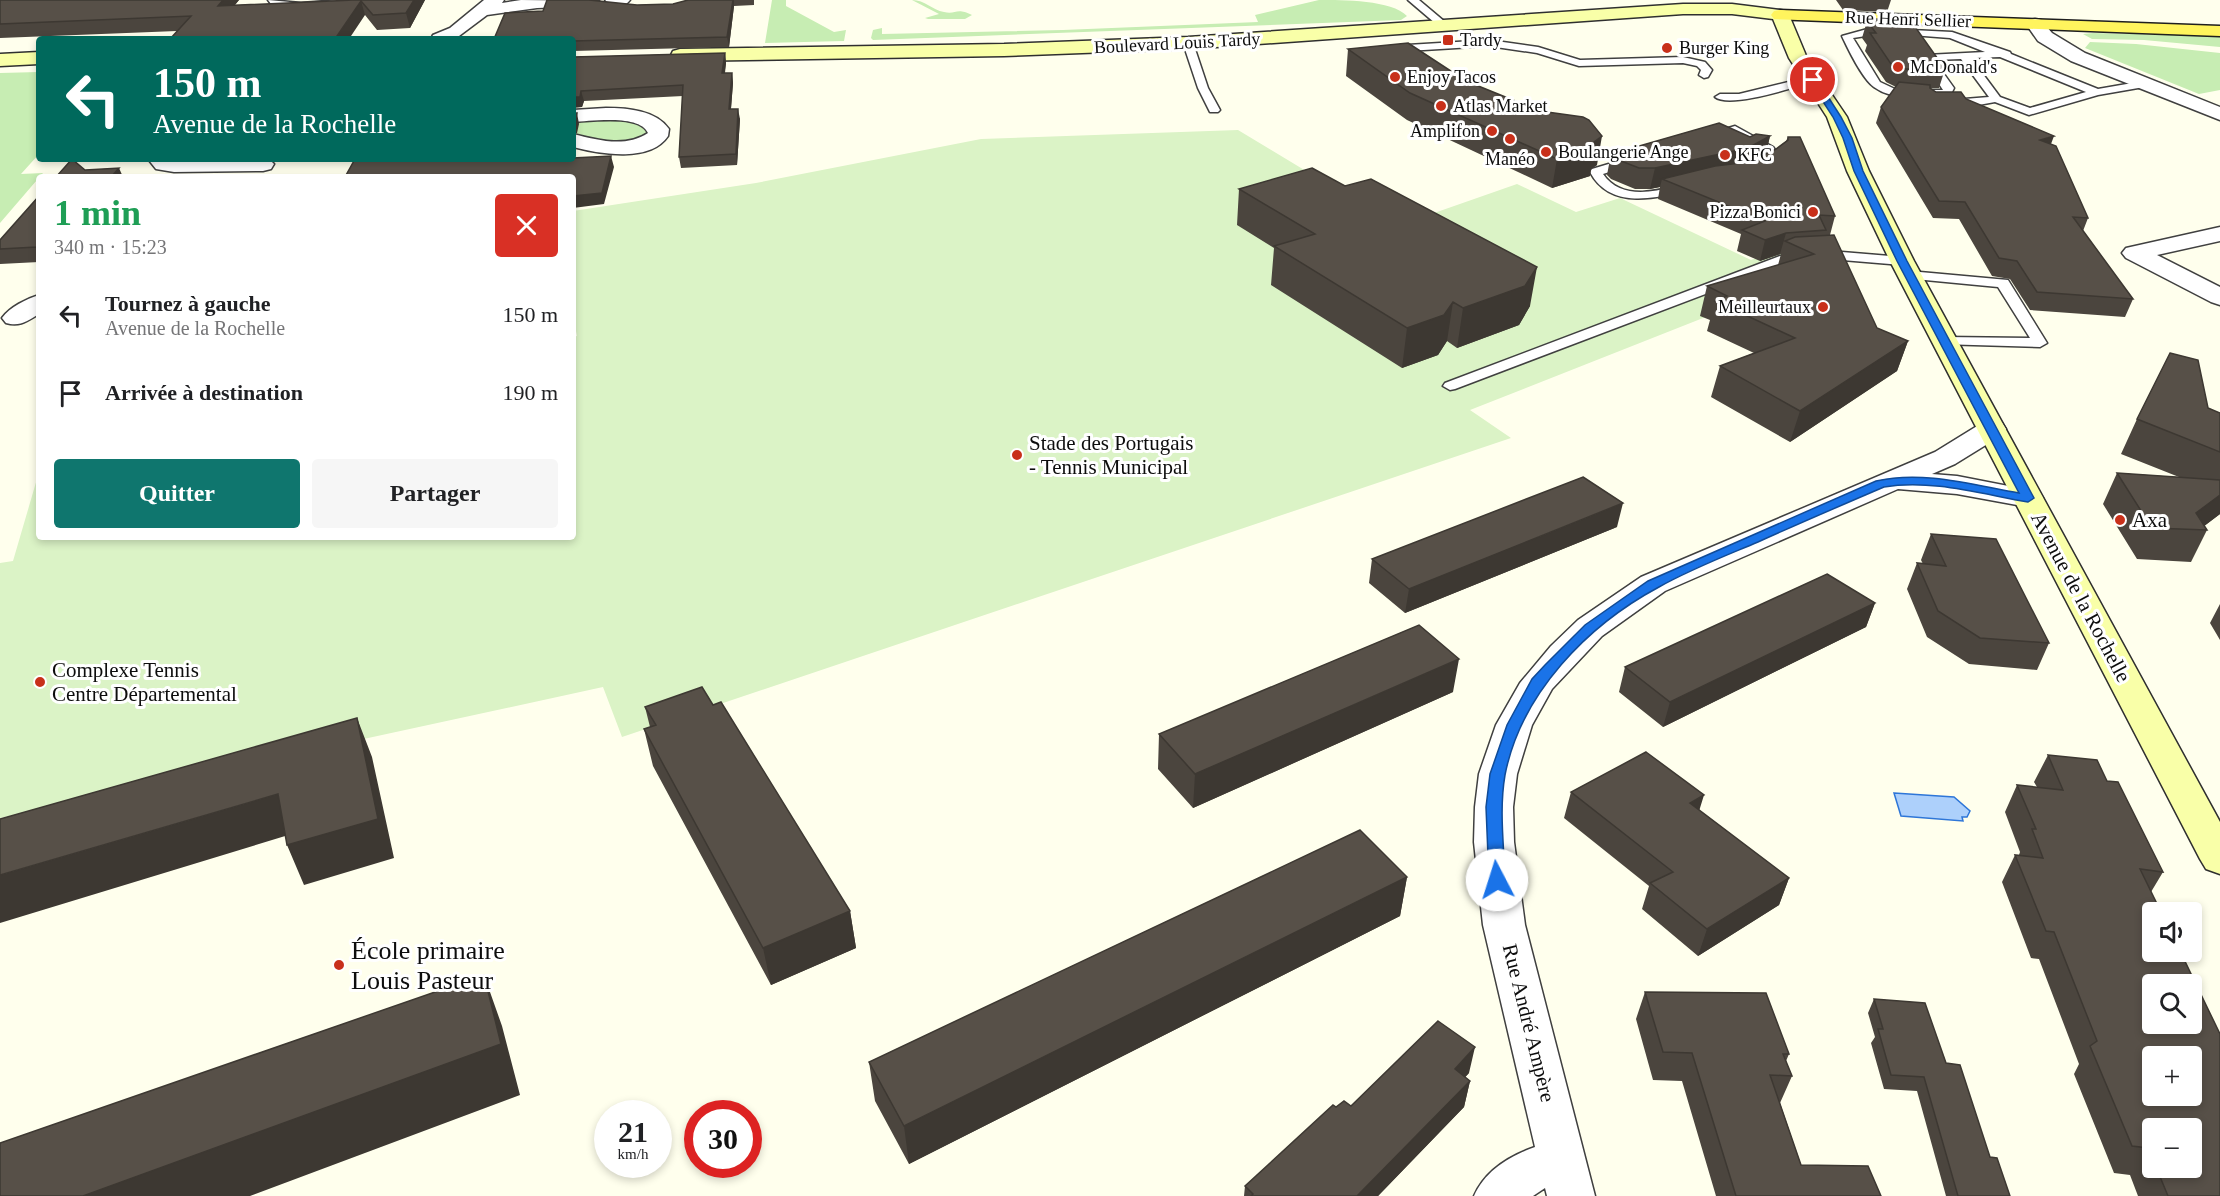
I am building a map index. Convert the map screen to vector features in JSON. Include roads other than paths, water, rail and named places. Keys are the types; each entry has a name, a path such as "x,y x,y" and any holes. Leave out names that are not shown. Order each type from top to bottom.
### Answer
{"main road":[{"path":"1758,0 1779,8"},
{"name":"Rue Henri Sellier","path":"1779,8 2035,24 2220,31"},
{"name":"Rue Henri Sellier","path":"2035,24 2220,24"}],"street":[{"path":"277,0 281,5 302,8 325,5 333,0"},
{"path":"453,36 495,0"},
{"path":"481,11 560,1 623,3"},
{"name":"Boulevard Louis Tardy","path":"663,55 1004,50 1188,43 1683,9 1779,8"},
{"name":"Avenue de la Rochelle","path":"1779,8 1798,58 1837,117 1858,171 1905,268 2220,859"},
{"path":"2035,24 2045,38 2078,57 2220,114"},
{"path":"0,60 36,58"},
{"path":"0,69 36,68"},
{"path":"576,116 599,114 634,117 654,124 659,129 658,136 637,147 601,147 576,141"},
{"path":"162,162 174,165 244,162"},
{"path":"246,174 265,162"},
{"path":"2220,234 2134,254 2220,297"},
{"name":"Rue André Ampère","path":"1567,1180 1504,925 1497,880 1494,807 1498,774 1515,725 1544,676 1590,628 1653,584 1945,458 1992,429"},
{"name":"Rue André Ampère","path":"1881,484 1903,480 1926,481 2028,498"},
{"path":"1498,1196 1522,1176 1543,1165 1567,1180"}],"lane":[{"path":"1413,0 1446,27"},
{"path":"2006,54 1930,57 1929,61 1949,88 1947,92 1939,94 1896,93 1876,84 1847,36 1857,32 1884,31 1952,34 2006,54 2097,92"},
{"path":"1188,43 1203,88 1214,110"},
{"path":"1383,49 1489,43 1538,50 1579,63 1683,60 1701,64 1707,70 1704,75"},
{"path":"1852,47 1856,68 1866,85 1884,96 1897,100 1956,103 1996,99 2029,112"},
{"path":"1964,56 1996,99"},
{"path":"1720,97 1739,96 1813,80"},
{"path":"2008,119 2097,92 2144,84"},
{"path":"1734,129 1769,148 1775,158 1754,173 1736,179 1716,179 1672,193 1648,197 1618,190 1601,182 1596,172 1658,152 1734,129"},
{"path":"1450,386 1785,259 1842,256 2004,283 2040,343 1944,340"}],"water":[{"path":"1894,793 1954,797 1970,811 1967,817 1962,817 1963,821 1901,816"}],"place":[{"name":"Tardy","path":"1448,40"},
{"name":"Burger King","path":"1667,48"},
{"name":"McDonald's","path":"1898,67"},
{"name":"Enjoy Tacos","path":"1395,77"},
{"name":"Atlas Market","path":"1441,106"},
{"name":"Amplifon","path":"1492,131"},
{"name":"Manéo","path":"1510,139"},
{"name":"Boulangerie Ange","path":"1546,152"},
{"name":"KFC","path":"1725,155"},
{"name":"Pizza Bonici","path":"1813,212"},
{"name":"Meilleurtaux","path":"1823,307"},
{"name":"Stade des Portugais - Tennis Municipal","path":"1017,455"},
{"name":"Axa","path":"2120,520"},
{"name":"Complexe Tennis Centre Départemental","path":"40,682"},
{"name":"École primaire Louis Pasteur","path":"339,965"}]}
